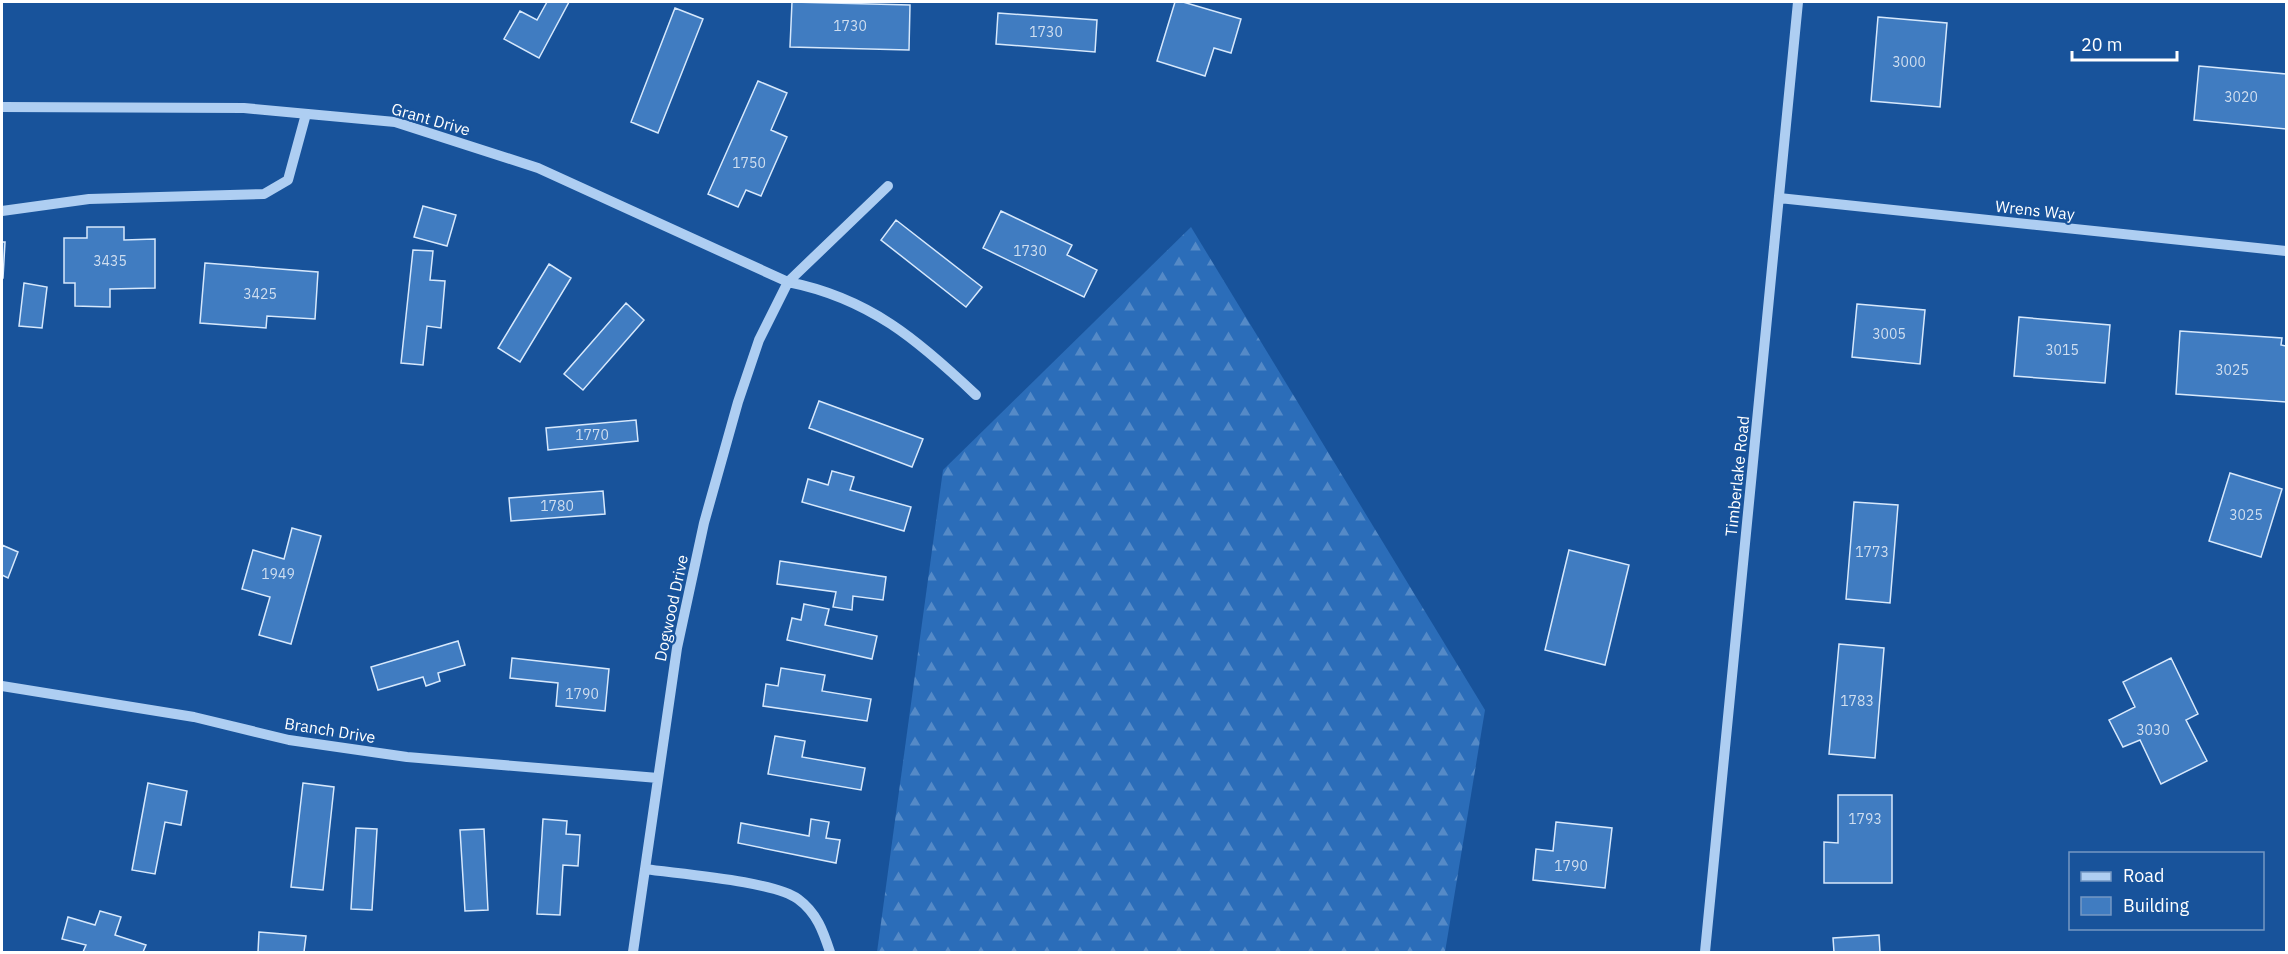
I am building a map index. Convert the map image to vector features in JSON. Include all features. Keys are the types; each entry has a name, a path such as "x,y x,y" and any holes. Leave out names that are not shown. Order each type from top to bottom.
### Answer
{"street":[{"name":"Timberlake Road","path":"1705,952 1798,2"},
{"name":"Grant Drive","path":"2,107 244,108 395,122 538,168 788,282"},
{"path":"2,211 89,199 264,194 288,180 306,114"},
{"name":"Dogwood Drive","path":"633,952 677,648 704,523 738,402 759,340 788,282 888,186"},
{"name":"Wrens Way","path":"1779,198 2286,251"},
{"path":"788,282 818,288 870,310 931,353 976,395"},
{"name":"Branch Drive","path":"2,686 194,717 289,740 407,757 658,778"},
{"path":"645,869 774,887 797,898 821,924 830,952"}],"green space":[{"path":"1191,227 1485,710 1445,952 877,952 943,470"}],"building":[{"path":"547,2 569,2 539,58 504,39 520,11 537,20"},
{"path":"792,2 910,5 909,50 790,47"},
{"path":"1175,2 1183,2 1241,19 1231,53 1214,48 1205,76 1157,61"},
{"path":"675,8 703,19 658,133 631,122"},
{"path":"998,13 1097,20 1095,52 996,44"},
{"path":"1878,17 1947,23 1940,107 1871,101"},
{"path":"2199,66 2286,74 2286,129 2194,120"},
{"path":"758,81 787,93 771,130 787,137 761,196 746,190 738,207 708,194"},
{"path":"423,206 456,215 447,246 414,237"},
{"path":"1001,211 1072,245 1067,255 1097,270 1084,297 983,248"},
{"path":"896,220 982,287 966,307 881,240"},
{"path":"87,227 124,227 124,240 155,239 155,288 110,289 110,307 75,306 75,283 64,283 64,238 87,238"},
{"path":"2,242 5,242 3,278 2,278"},
{"path":"413,250 433,251 430,280 445,281 441,328 427,326 423,365 401,363"},
{"path":"205,263 318,272 315,319 267,316 266,328 200,323"},
{"path":"549,264 571,278 520,362 498,348"},
{"path":"24,283 47,287 42,328 19,326"},
{"path":"626,303 644,320 583,390 564,374"},
{"path":"1857,304 1925,310 1920,364 1852,357"},
{"path":"2019,317 2110,325 2105,383 2014,376"},
{"path":"2180,331 2282,338 2281,345 2286,346 2286,402 2176,394"},
{"path":"819,401 923,439 912,467 809,428"},
{"path":"636,420 638,441 548,450 546,428"},
{"path":"832,471 854,477 850,490 911,507 904,531 802,502 808,479 828,485"},
{"path":"2230,473 2282,489 2261,557 2209,541"},
{"path":"603,491 605,514 511,521 509,498"},
{"path":"1854,502 1898,505 1890,603 1846,599"},
{"path":"292,528 321,536 291,644 259,635 270,597 242,589 253,550 284,559"},
{"path":"2,545 18,552 8,578 2,575"},
{"path":"1569,550 1629,565 1605,665 1545,650"},
{"path":"780,561 886,577 883,600 853,596 852,610 833,607 836,592 777,584"},
{"path":"804,604 829,609 825,625 877,636 872,659 787,640 792,618 801,620"},
{"path":"458,641 465,665 438,673 440,681 426,686 423,677 378,690 371,667"},
{"path":"1839,644 1884,648 1875,758 1829,754"},
{"path":"512,658 609,669 605,711 556,706 558,683 510,678"},
{"path":"2171,658 2198,714 2186,720 2207,761 2161,784 2140,740 2123,747 2109,720 2135,707 2123,682"},
{"path":"781,668 825,675 822,691 871,699 867,721 763,706 766,684 778,686"},
{"path":"775,736 805,741 802,757 865,768 861,790 768,774"},
{"path":"148,783 187,791 181,825 165,822 155,874 132,870"},
{"path":"303,783 334,787 323,890 291,887"},
{"path":"1838,795 1892,795 1892,883 1824,883 1824,842 1838,843"},
{"path":"543,819 567,821 566,834 580,835 578,866 563,865 560,915 537,914"},
{"path":"811,819 829,822 826,838 840,840 836,863 738,843 741,823 809,836"},
{"path":"1556,822 1612,828 1605,888 1533,880 1536,849 1553,851"},
{"path":"356,828 377,829 372,910 351,909"},
{"path":"484,829 488,910 465,911 460,830"},
{"path":"100,911 121,917 115,935 146,945 143,952 83,952 86,945 62,939 68,917 95,925"},
{"path":"259,932 306,936 304,952 258,952"},
{"path":"1879,935 1880,952 1834,952 1833,938"}]}
